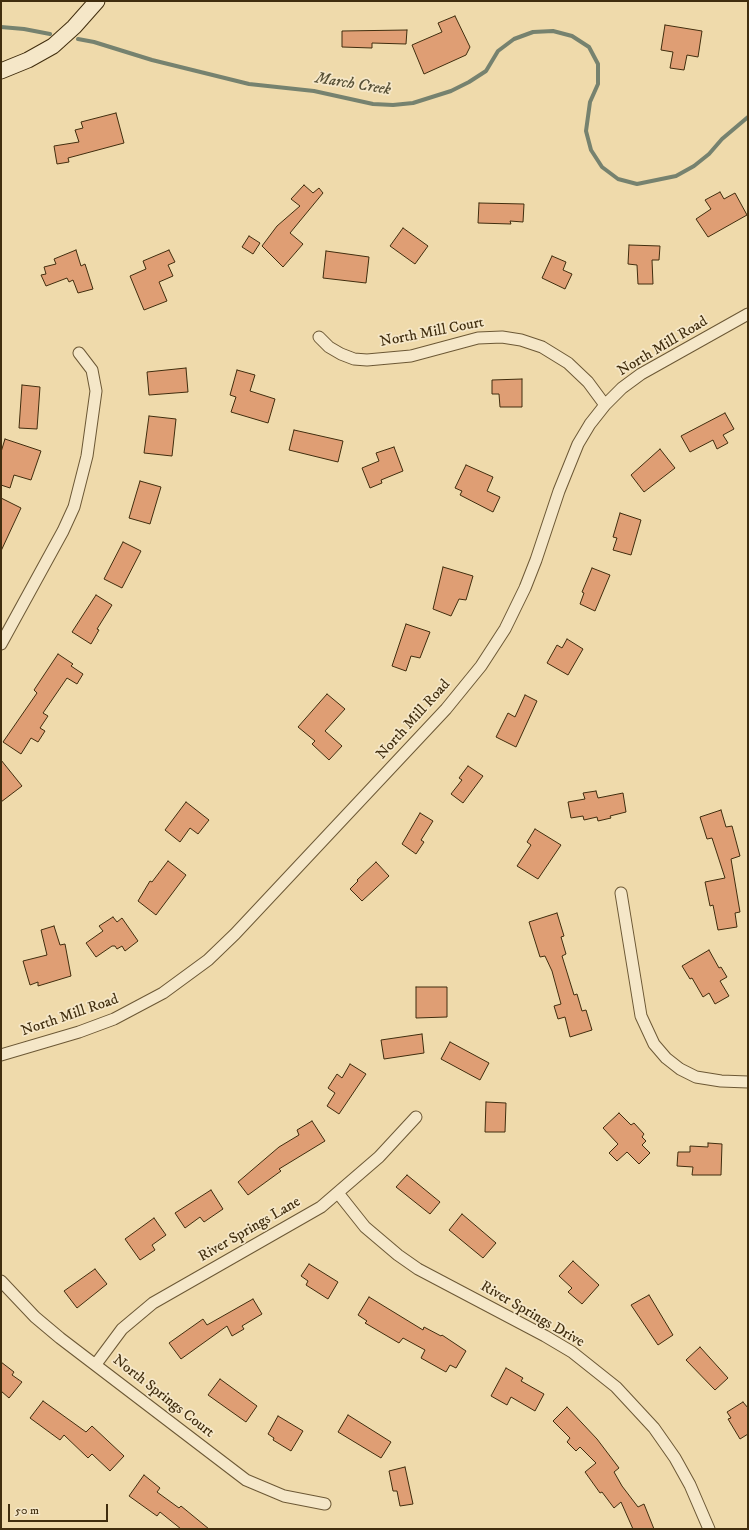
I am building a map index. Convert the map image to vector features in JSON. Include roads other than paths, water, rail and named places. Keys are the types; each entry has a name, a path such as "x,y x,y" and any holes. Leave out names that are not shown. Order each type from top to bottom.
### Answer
{"street":[{"path":"1,71 28,60 53,46 74,28 97,1"},
{"name":"North Mill Road","path":"1,1055 78,1032 114,1019 163,993 208,960 235,934 446,708 481,666 505,629 525,588 559,491 578,444 590,424 605,405 622,388 641,374 748,314"},
{"name":"North Mill Court","path":"319,337 329,347 341,354 354,359 367,360 411,356 478,338 502,337 522,340 542,347 568,363 588,382 605,405"},
{"path":"1,644 63,531 74,507 86,456 96,391 92,370 78,353"},
{"path":"622,893 641,1016 654,1044 666,1058 680,1069 696,1077 720,1081 748,1082"},
{"name":"River Springs Lane","path":"96,1364 122,1329 154,1302 321,1207 379,1157 416,1117"},
{"name":"River Springs Drive","path":"338,1193 366,1227 398,1255 418,1269 545,1336 572,1352 616,1387 654,1428 675,1458 690,1485 709,1529"},
{"name":"North Springs Court","path":"1,1281 35,1317 246,1480 284,1496 325,1504"}],"waterway":[{"name":"March Creek","path":"1,27 24,29 50,34"},
{"name":"March Creek","path":"78,39 94,42 152,60 249,84 314,91 373,104 393,105 413,103 451,91 486,71 498,51 514,39 533,32 553,31 572,36 589,47 598,64 598,84 590,102 586,131 591,150 602,167 618,179 637,184 676,176 694,166 748,117"}]}
